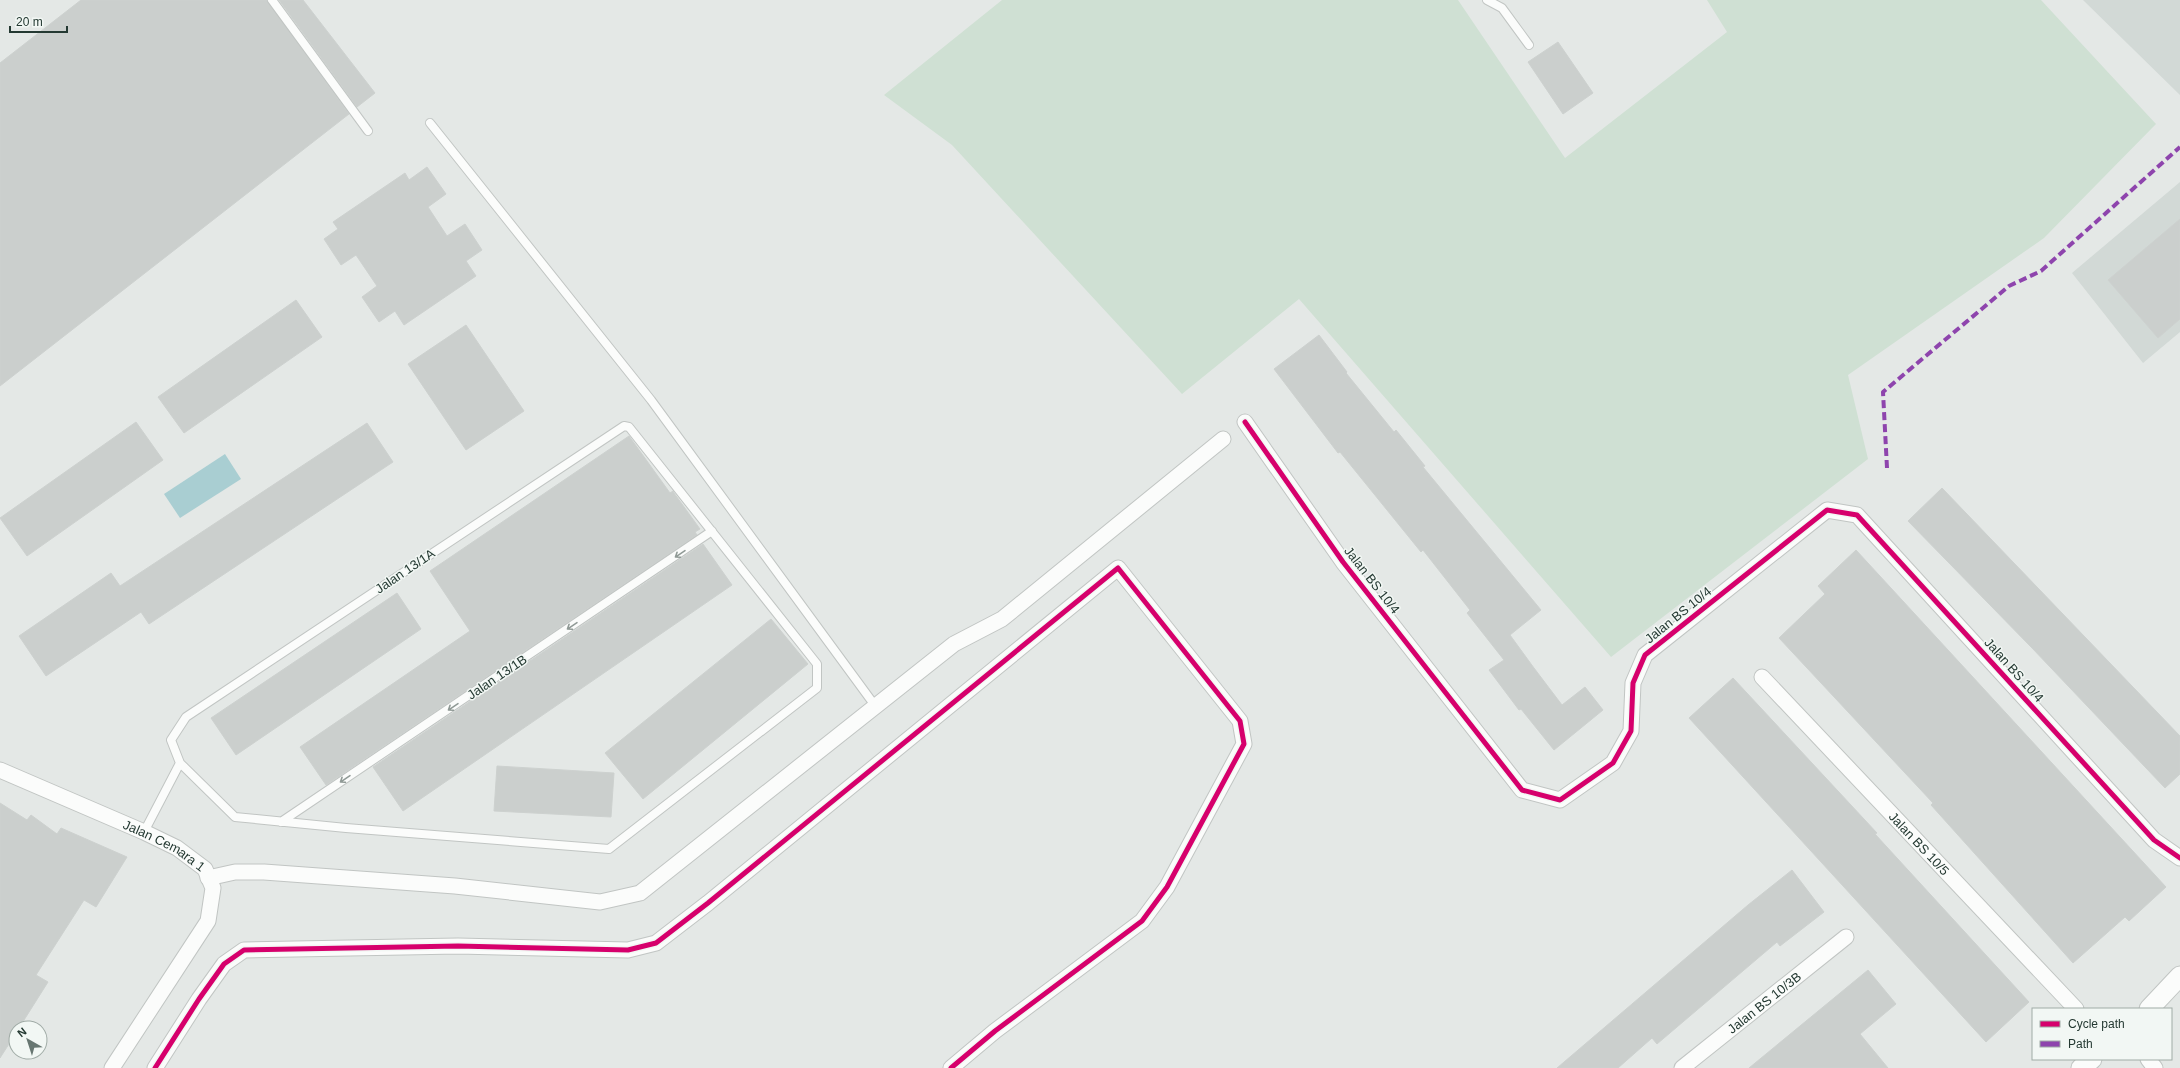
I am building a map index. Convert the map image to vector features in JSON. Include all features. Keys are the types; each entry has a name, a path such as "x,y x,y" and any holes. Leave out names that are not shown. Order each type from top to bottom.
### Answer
{"street":[{"name":"Jalan BS 10/4","path":"1245,422 1343,562 1522,790 1560,800 1613,763 1631,731 1633,683 1645,655 1827,510 1857,515 2154,840 2180,858"},
{"path":"208,878 235,872 264,872 455,886 600,902 640,893 954,644 1002,619 1223,439"},
{"path":"155,1068 199,999 224,964 244,950 458,946 628,950 656,943 745,873 1118,568 1240,721 1244,744 1167,887 1142,921 995,1032 951,1068"},
{"name":"Jalan BS 10/5","path":"1762,677 2075,1008"},
{"name":"Jalan Cemara 1","path":"0,770 144,832 177,848 205,869 212,888 208,921 112,1068"},
{"name":"Jalan BS 10/3B","path":"1682,1068 1846,937"},
{"path":"2150,1008 2180,976"},
{"path":"2081,1068 2091,1060"},
{"path":"2149,1060 2155,1068"}],"lane":[{"path":"272,0 368,131"},
{"path":"1488,0 1502,8 1529,45"},
{"path":"430,123 651,400 876,707"},
{"name":"Jalan 13/1A","path":"180,763 172,740 186,717 624,426 629,427 712,531"},
{"path":"144,832 180,763 235,817 609,849 817,688 817,664 712,531"},
{"name":"Jalan 13/1B","path":"282,822 712,531"}],"shaded area":[{"path":"2083,0 2180,0 2180,95"},
{"path":"2180,182 2180,332 2143,363 2072,273"}],"green space":[{"path":"1002,0 1458,0 1565,158 1727,32 1707,0 2041,0 2156,124 2044,238 1848,375 1868,459 1611,657 1299,299 1182,394 952,145 884,95"}],"water":[{"path":"225,454 241,479 180,518 164,494"}],"building":[{"path":"81,0 267,0 349,114 0,386 0,63"},
{"path":"279,0 303,0 375,93 357,107"},
{"path":"1558,42 1593,93 1563,114 1528,62"},
{"path":"427,167 446,194 428,207 447,236 465,224 482,250 466,261 476,276 404,325 395,311 379,322 362,297 377,286 356,255 341,265 324,239 338,229 333,222 405,173 409,180"},
{"path":"2180,219 2180,319 2158,338 2108,280"},
{"path":"296,300 322,337 184,433 158,397"},
{"path":"466,325 524,411 466,450 408,364"},
{"path":"1319,335 1347,372 1346,373 1394,432 1396,430 1425,466 1423,467 1541,610 1510,635 1562,705 1585,687 1603,710 1554,750 1521,709 1519,710 1489,670 1504,660 1467,613 1470,610 1423,550 1421,552 1340,452 1338,453 1274,369"},
{"path":"136,422 163,460 27,556 0,518"},
{"path":"367,423 393,462 149,624 141,612 46,676 19,636 111,573 120,586"},
{"path":"629,436 670,493 673,491 700,529 695,532 697,535 326,785 300,747 470,631 430,571"},
{"path":"1942,488 2180,736 2180,774 2165,788 2032,648 1908,521"},
{"path":"703,544 732,585 403,811 373,767"},
{"path":"1856,550 2166,887 2129,921 2125,917 2073,963 1931,805 1933,803 1779,638 1825,594 1818,586"},
{"path":"397,593 421,629 236,755 211,718"},
{"path":"771,619 808,664 643,799 605,753"},
{"path":"1733,678 1877,833 1875,834 2029,1002 1986,1042 1689,718"},
{"path":"497,766 614,773 611,817 494,811"},
{"path":"0,803 27,820 31,815 57,834 61,828 127,857 96,907 84,900 36,975 48,982 24,1020 8,1020 8,1046 0,1058"},
{"path":"1792,870 1824,912 1780,946 1777,942 1657,1044 1652,1038 1618,1068 1557,1068 1748,905"},
{"path":"1868,970 1896,1004 1860,1034 1888,1068 1749,1068"}],"marked path":[{"path":"1887,468 1883,392 2009,286 2041,271 2180,147"}],"cycle path":[{"path":"1245,422 1343,562 1522,790 1560,800 1613,763 1631,731 1633,683 1645,655 1827,510 1857,515 2154,840 2180,858"},
{"path":"155,1068 199,999 224,964 244,950 458,946 628,950 656,943 708,903 1118,568 1240,721 1244,744 1167,887 1142,921 995,1031 951,1068"}]}
